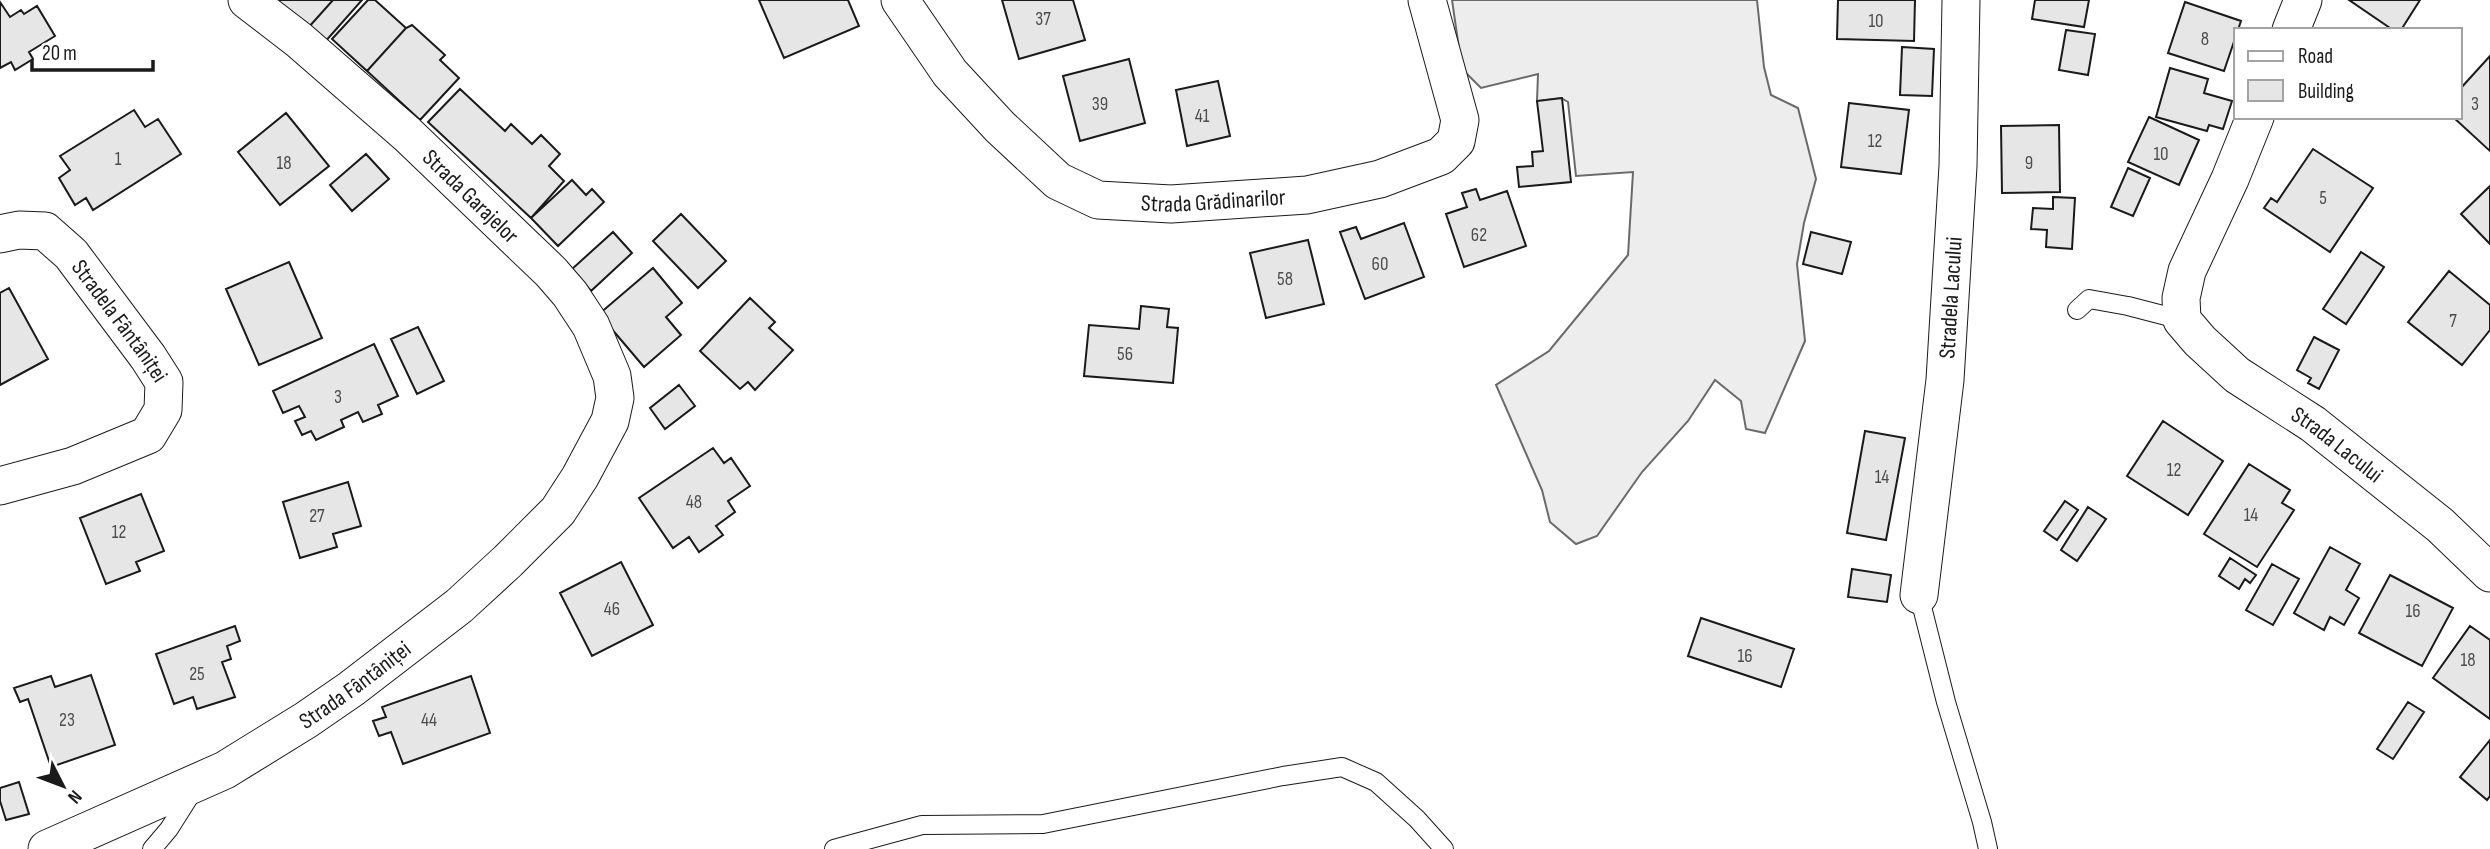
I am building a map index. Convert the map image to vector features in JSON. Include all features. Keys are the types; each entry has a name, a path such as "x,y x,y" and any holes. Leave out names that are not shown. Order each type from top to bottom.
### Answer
{"street":[{"name":"Strada Garajelor","path":"247,0 299,40 407,134 551,272 570,294 591,326 612,376 615,398 610,421 599,439"},
{"name":"Strada Grădinarilor","path":"900,0 950,73 1000,127 1058,181 1098,200 1171,204 1307,195 1380,179 1441,156 1456,141 1460,120 1427,0"},
{"name":"Stradela Lacului","path":"1919,595 1945,380 1958,166 1961,0"},
{"path":"2292,28 2303,0"},
{"path":"2182,320 2181,298 2187,271 2230,179 2254,119"},
{"name":"Stradela Fântâniței","path":"0,234 19,230 46,231 71,254 164,382 163,410 148,435 73,466 0,486"},
{"name":"Strada Lacului","path":"2182,320 2200,341 2237,375 2313,424 2440,526 2490,573"},
{"name":"Strada Fântâniței","path":"47,849 225,770 351,689 459,606 558,511 580,477 599,439"}],"lane":[{"path":"2077,310 2089,299 2182,320"},
{"path":"1919,595 1988,849"},
{"path":"834,849 922,825 1043,824 1283,776 1342,767 1376,782 1417,819 1444,849"},
{"path":"152,849 169,829 198,782"}],"shaded area":[{"path":"1452,0 1757,0 1764,67 1771,95 1798,108 1816,179 1804,223 1797,264 1805,341 1765,433 1746,429 1741,401 1715,380 1688,421 1642,472 1597,536 1576,544 1550,522 1542,490 1496,385 1549,351 1628,255 1633,172 1576,176 1568,102 1561,98 1537,101 1538,74 1481,88 1462,69"}],"building":[{"path":"274,0 333,0 308,28"},
{"path":"333,0 362,0 324,43 308,28"},
{"path":"368,0 375,0 406,28 367,71 332,39"},
{"path":"759,0 848,0 859,26 784,58"},
{"path":"1002,0 1073,0 1085,40 1019,59"},
{"path":"1838,0 1915,0 1914,41 1837,39"},
{"path":"2035,0 2089,0 2084,27 2032,19"},
{"path":"2349,0 2420,0 2402,28 2390,28"},
{"path":"0,2 10,17 21,10 24,14 37,6 55,36 29,52 33,59 15,70 11,62 0,68"},
{"path":"2185,2 2241,21 2239,28 2234,28 2234,42 2224,71 2168,53"},
{"path":"412,25 445,55 440,60 459,78 420,120 367,71 406,28"},
{"path":"2066,30 2095,34 2088,75 2059,70"},
{"path":"1902,47 1934,49 1932,96 1900,95"},
{"path":"2490,56 2490,151 2455,119 2462,119 2462,87"},
{"path":"1129,59 1145,123 1080,141 1063,76"},
{"path":"2170,68 2208,79 2204,93 2232,101 2223,129 2209,125 2207,131 2156,117"},
{"path":"1218,81 1230,136 1187,146 1176,90"},
{"path":"460,89 505,131 511,124 532,144 541,135 560,154 549,166 564,181 531,218 428,122"},
{"path":"1562,98 1571,182 1519,187 1517,167 1533,166 1532,152 1543,151 1537,101"},
{"path":"1849,103 1909,110 1901,174 1841,167"},
{"path":"134,110 145,127 158,119 181,154 93,210 86,198 75,205 59,178 70,170 60,156"},
{"path":"286,113 329,166 280,205 238,152"},
{"path":"2149,117 2199,140 2179,185 2128,162"},
{"path":"2059,125 2060,192 2002,193 2001,126"},
{"path":"2313,149 2373,188 2330,252 2264,208 2271,198 2277,202"},
{"path":"366,154 389,179 352,211 330,185"},
{"path":"2128,168 2150,178 2133,216 2111,207"},
{"path":"572,180 586,195 592,189 604,202 558,246 531,218"},
{"path":"2490,186 2490,244 2461,214"},
{"path":"1476,189 1480,200 1507,191 1526,246 1464,267 1446,214 1467,207 1462,193"},
{"path":"2053,197 2075,198 2072,249 2046,247 2047,230 2031,229 2033,208 2053,209"},
{"path":"681,214 726,261 698,288 653,241"},
{"path":"1404,223 1424,277 1365,299 1340,232 1356,227 1361,239"},
{"path":"613,232 632,253 591,291 572,269"},
{"path":"1811,232 1851,242 1842,274 1803,264"},
{"path":"1308,240 1324,304 1266,318 1250,253"},
{"path":"2361,252 2384,267 2346,324 2323,309"},
{"path":"289,262 322,338 259,365 226,289"},
{"path":"653,268 682,303 666,317 681,335 644,367 599,314"},
{"path":"2449,271 2490,305 2490,330 2462,365 2408,322"},
{"path":"9,288 48,359 0,385 0,293"},
{"path":"750,298 775,322 769,328 793,350 755,390 748,382 740,389 700,351"},
{"path":"1141,306 1169,309 1167,327 1178,328 1173,383 1084,376 1089,325 1139,329"},
{"path":"418,327 444,381 417,394 391,339"},
{"path":"2314,337 2339,350 2319,389 2308,383 2311,378 2297,370"},
{"path":"374,344 398,396 378,405 382,414 363,422 358,412 341,420 344,427 316,440 311,431 302,435 295,421 305,417 299,406 283,413 273,391"},
{"path":"679,385 695,406 665,429 650,408"},
{"path":"2163,421 2223,461 2188,515 2127,476"},
{"path":"1865,431 1905,438 1886,540 1847,533"},
{"path":"713,448 724,463 731,458 750,486 728,501 735,512 716,526 723,535 699,552 689,537 673,548 639,498"},
{"path":"2249,464 2290,490 2282,503 2294,510 2257,567 2204,534"},
{"path":"348,482 361,526 333,534 337,547 300,558 283,502"},
{"path":"141,494 164,551 136,562 140,571 106,584 80,518"},
{"path":"2065,501 2078,510 2057,540 2044,531"},
{"path":"2088,507 2106,519 2077,561 2061,550"},
{"path":"2330,547 2360,564 2346,590 2359,598 2344,625 2330,617 2324,630 2294,613"},
{"path":"2230,558 2256,575 2250,583 2245,579 2239,589 2219,576"},
{"path":"621,562 653,625 592,656 560,593"},
{"path":"2272,564 2299,579 2273,625 2246,610"},
{"path":"1852,569 1891,575 1887,602 1848,597"},
{"path":"2390,575 2453,608 2422,666 2359,633"},
{"path":"1701,618 1794,649 1781,687 1688,656"},
{"path":"235,626 240,641 227,646 231,659 222,662 235,697 197,709 193,697 174,704 156,654"},
{"path":"2470,626 2490,640 2490,719 2433,678"},
{"path":"91,675 115,745 51,767 28,699 20,702 14,688 51,676 55,687"},
{"path":"471,676 490,733 403,764 391,732 379,736 373,721 386,717 382,707"},
{"path":"2408,702 2424,712 2393,759 2377,749"},
{"path":"2490,740 2490,796 2487,800 2460,777"},
{"path":"19,782 29,814 6,820 0,801 0,788"}]}
